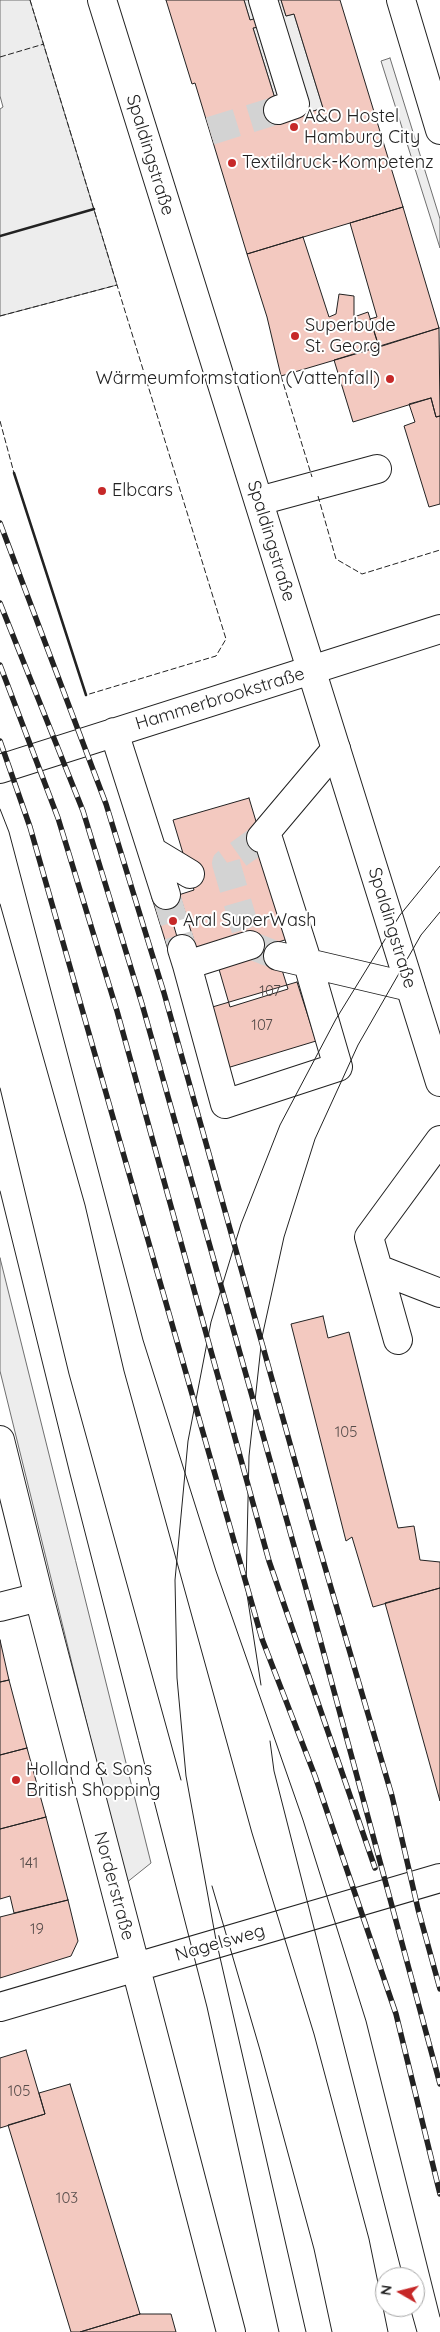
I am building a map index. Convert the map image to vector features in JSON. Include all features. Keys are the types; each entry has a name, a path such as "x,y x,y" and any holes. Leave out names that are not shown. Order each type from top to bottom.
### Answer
{"street":[{"name":"Spaldingstraße","path":"102,0 440,1082"},
{"path":"263,0 295,104 278,110"},
{"path":"400,0 440,130"},
{"path":"259,501 377,469"},
{"name":"Hammerbrookstraße","path":"0,769 440,629"},
{"path":"114,732 166,895"},
{"path":"250,945 184,956 225,1104 338,1067 308,964 263,835 336,749"},
{"path":"152,851 190,874"},
{"path":"278,956 410,987"},
{"path":"398,1340 370,1237 440,1140"},
{"path":"378,1268 440,1293"},
{"name":"Norderstraße","path":"0,1440 9,1513 39,1597 231,2332"},
{"path":"0,1607 39,1597"},
{"name":"Nagelsweg","path":"0,2007 440,1878"}],"shaded area":[{"path":"0,0 30,0 117,285 0,316 0,109 3,107 0,96"},
{"path":"244,0 281,0 286,16 294,14 323,108 282,121 253,28 259,27 250,20"},
{"path":"390,58 440,219 440,248 381,61"},
{"path":"0,1258 151,1863 126,1883 0,1371"}],"building":[{"name":"A&O Hostel Hamburg City","path":"166,0 244,0 250,20 257,18 259,27 253,28 282,121 323,108 294,14 286,16 281,0 340,0 403,207 247,254 195,83 192,84"},
{"path":"403,207 439,328 379,347 370,319 377,317 350,223"},
{"path":"303,237 329,317 336,314 339,294 354,296 354,317 368,312 379,347 281,376 267,317 247,254"},
{"name":"Wärmeumformstation (Vattenfall)","path":"439,328 440,416 436,417 431,398 353,422 334,360"},
{"path":"431,398 436,417 440,416 440,504 429,507 404,426 415,422 409,404"},
{"path":"249,798 291,938 187,971 166,899 194,890 173,820"},
{"name":"Aral SuperWash","path":"178,890 195,944 169,953 152,898"},
{"path":"273,941 288,989 230,1007 216,959"},
{"path":"297,982 316,1041 227,1068 209,1008"},
{"path":"323,1316 328,1338 349,1332 398,1528 414,1526 420,1560 440,1562 440,1588 373,1607 352,1537 346,1541 291,1324"},
{"path":"440,1588 440,1801 385,1603"},
{"path":"0,1640 9,1680 0,1682"},
{"path":"9,1680 27,1748 0,1755 0,1682"},
{"path":"27,1748 46,1817 0,1829 0,1755"},
{"path":"46,1817 68,1900 14,1913 10,1896 0,1899 0,1829"},
{"path":"68,1900 78,1941 71,1956 0,1978 0,1917"},
{"path":"26,2050 45,2114 0,2128 0,2058"},
{"path":"70,2084 140,2314 80,2332 71,2332 8,2125 45,2114 39,2093"},
{"path":"140,2314 171,2314 176,2332 80,2332"}],"tunnel":[{"path":"210,131 278,110"},
{"path":"261,838 226,863 250,945 278,956"},
{"path":"166,895 182,947"}],"tram line":[{"path":"0,809 9,832 143,1340 216,1571 303,1820 366,2021 440,2317"},
{"path":"306,2332 216,1940 186,1776 177,1678 175,1580 188,1441 211,1322 241,1224 280,1125 336,1019 400,915 440,866"},
{"path":"0,904 85,1205 124,1371 252,1833 314,2034 369,2239 388,2332"},
{"path":"261,1685 246,1588 249,1456 262,1337 284,1237 315,1139 358,1045 421,935 440,912"},
{"path":"0,1088 69,1374 181,1780"},
{"path":"0,1191 70,1474 207,2007 279,2332"},
{"path":"270,1741 274,1771 400,2267"},
{"path":"212,1886 260,2050 314,2249 332,2332"},
{"path":"413,2317 417,2332"}],"railway":[{"path":"0,523 106,804 164,993 315,1533 392,1796 418,1909 440,1989"},
{"path":"0,603 83,811 142,1004 314,1617 440,2084"},
{"path":"0,665 58,818 117,1011 269,1561 375,1868"},
{"path":"0,741 30,827 262,1639 315,1776 396,2014 440,2194"}],"fence":[{"path":"30,0 117,285"},
{"path":"0,57 44,44"},
{"path":"0,316 117,285 226,639 216,656 86,695"},
{"path":"281,376 312,477"},
{"path":"0,421 14,473"},
{"path":"318,496 336,559 362,574 440,550"}],"wall":[{"path":"0,236 94,209"},
{"path":"14,473 86,695"}],"place":[{"name":"A&O Hostel Hamburg City","path":"294,127"},
{"name":"Textildruck-Kompetenz","path":"232,163"},
{"name":"Superbude St. Georg","path":"295,336"},
{"name":"Wärmeumformstation (Vattenfall)","path":"390,379"},
{"name":"Elbcars","path":"102,491"},
{"name":"Aral SuperWash","path":"173,921"},
{"name":"Holland & Sons British Shopping","path":"16,1780"}]}
